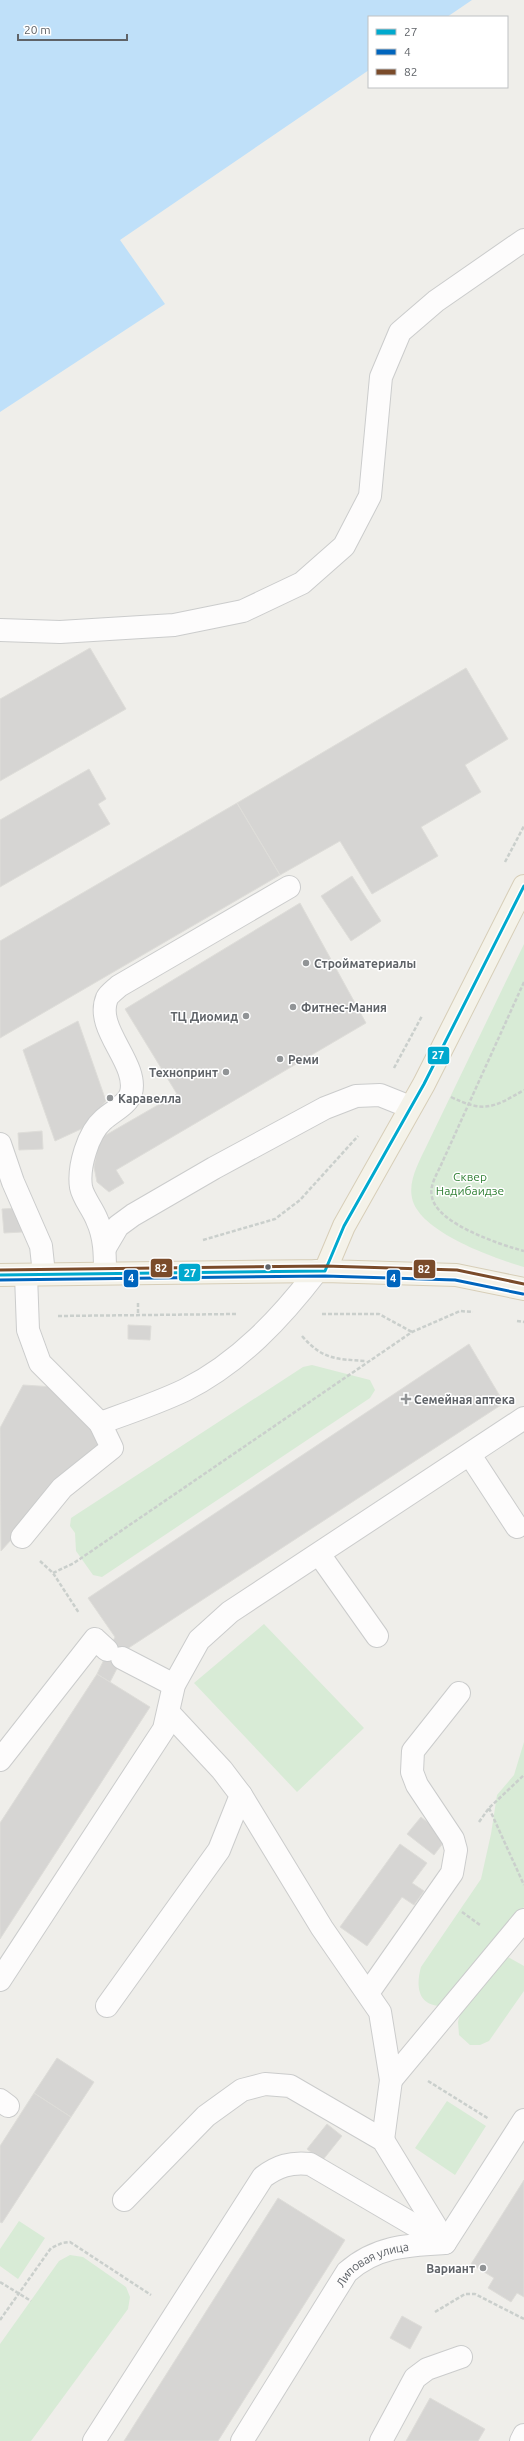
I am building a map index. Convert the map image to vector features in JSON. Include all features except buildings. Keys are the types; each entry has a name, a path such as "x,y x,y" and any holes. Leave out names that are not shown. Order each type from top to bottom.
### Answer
{"main road":[{"path":"321,1271 344,1226 410,1107 524,886"},
{"path":"0,1275 321,1271 456,1276 524,1290"}],"lane":[{"path":"0,630 60,632 174,625 243,611 302,583 344,546 370,496 381,377 400,332 436,301 524,240"},
{"path":"105,1273 105,1248 98,1220 81,1187 84,1154 92,1133 103,1120 122,1105 131,1093 131,1079 107,1021 104,1010 107,997 120,986 289,887"},
{"path":"105,1248 118,1226 133,1215 214,1168 325,1108 356,1096 380,1095 410,1107"},
{"path":"0,1144 13,1182 41,1246 27,1317 28,1330 40,1363 100,1423 112,1448 62,1488 22,1537"},
{"path":"100,1423 185,1390 213,1373 241,1353 283,1314 321,1271"},
{"path":"0,1980 164,1729 169,1713 174,1685 198,1640 230,1612 524,1418"},
{"path":"470,1455 517,1528"},
{"path":"319,1554 377,1636"},
{"path":"0,1760 108,1649 174,1685"},
{"path":"368,1993 452,1873 456,1850 453,1839 417,1785 412,1772 413,1751 459,1693"},
{"path":"169,1713 222,1770 241,1795 322,1928 380,2012 391,2080 383,2140"},
{"path":"107,2006 219,1850 241,1795"},
{"path":"391,2080 524,1920"},
{"path":"124,2200 206,2116 242,2090 265,2084 290,2086 383,2140 445,2243"},
{"path":"445,2243 519,2128"},
{"path":"94,2441 262,2178 276,2168 293,2163 310,2164 445,2243"},
{"name":"Липовая улица","path":"242,2441 348,2272 362,2260 383,2251 414,2244 445,2243"},
{"path":"381,2441 415,2378 427,2369 461,2357"},
{"path":"521,2441 524,2436"}],"path":[{"path":"524,982 434,1182 431,1196 433,1202 440,1211 457,1223 478,1235 524,1251"},
{"path":"468,1105 485,1108 506,1100 524,1090"},
{"path":"53,1573 74,1563 367,1361 412,1332 460,1311 481,1313"},
{"path":"283,1314 314,1349 324,1356 367,1361"},
{"path":"379,1314 412,1332"},
{"path":"27,1317 138,1315"},
{"path":"510,1319 524,1322"},
{"path":"36,1556 53,1573 108,1649"},
{"path":"456,1850 489,1808 524,1775"},
{"path":"489,1808 524,1885"},
{"path":"434,2085 519,2128"},
{"path":"0,2320 51,2248 62,2243 70,2242 177,2312"},
{"path":"0,2282 31,2300"},
{"path":"435,2312 465,2294 475,2294 524,2319"}],"green space":[{"name":"Сквер Надибаидзе","path":"524,944 524,1267 459,1242 428,1222 418,1210 412,1198 411,1191 413,1177 418,1164"},
{"path":"312,1365 370,1380 375,1390 370,1398 102,1577 93,1575 76,1551 75,1533 70,1526 71,1518 303,1367"},
{"path":"264,1624 364,1728 297,1792 194,1683"},
{"path":"524,1742 524,1907 440,2006 432,2005 423,1998 420,1993 419,1974 421,1967 481,1879 491,1834 497,1795 514,1775"},
{"path":"508,1957 524,1966 524,1991 489,2041 480,2045 470,2045 459,2035 458,2022 461,2009 502,1958"},
{"path":"447,2101 486,2126 455,2175 415,2148"},
{"path":"19,2221 45,2238 18,2279 0,2266 0,2249"},
{"path":"70,2255 83,2257 126,2287 130,2297 128,2309 31,2441 0,2441 0,2344 59,2261"}],"water":[{"path":"0,0 472,0 448,16 368,16 368,71 120,240 165,304 0,412"}],"transit line":[{"name":"27","path":"0,1275 325,1271 344,1226 424,1084 524,886"},
{"name":"82","path":"0,1270 325,1266 457,1270 524,1284"},
{"name":"4","path":"0,1280 325,1276 455,1280 523,1294"}],"place":[{"name":"Стройматериалы","path":"306,963"},
{"name":"Фитнес-Мания","path":"293,1007"},
{"name":"ТЦ Диомид","path":"246,1016"},
{"name":"Реми","path":"280,1059"},
{"name":"Технопринт","path":"226,1072"},
{"name":"Каравелла","path":"110,1098"},
{"name":"Семейная аптека","path":"406,1399"},
{"name":"Вариант","path":"483,2268"}]}
